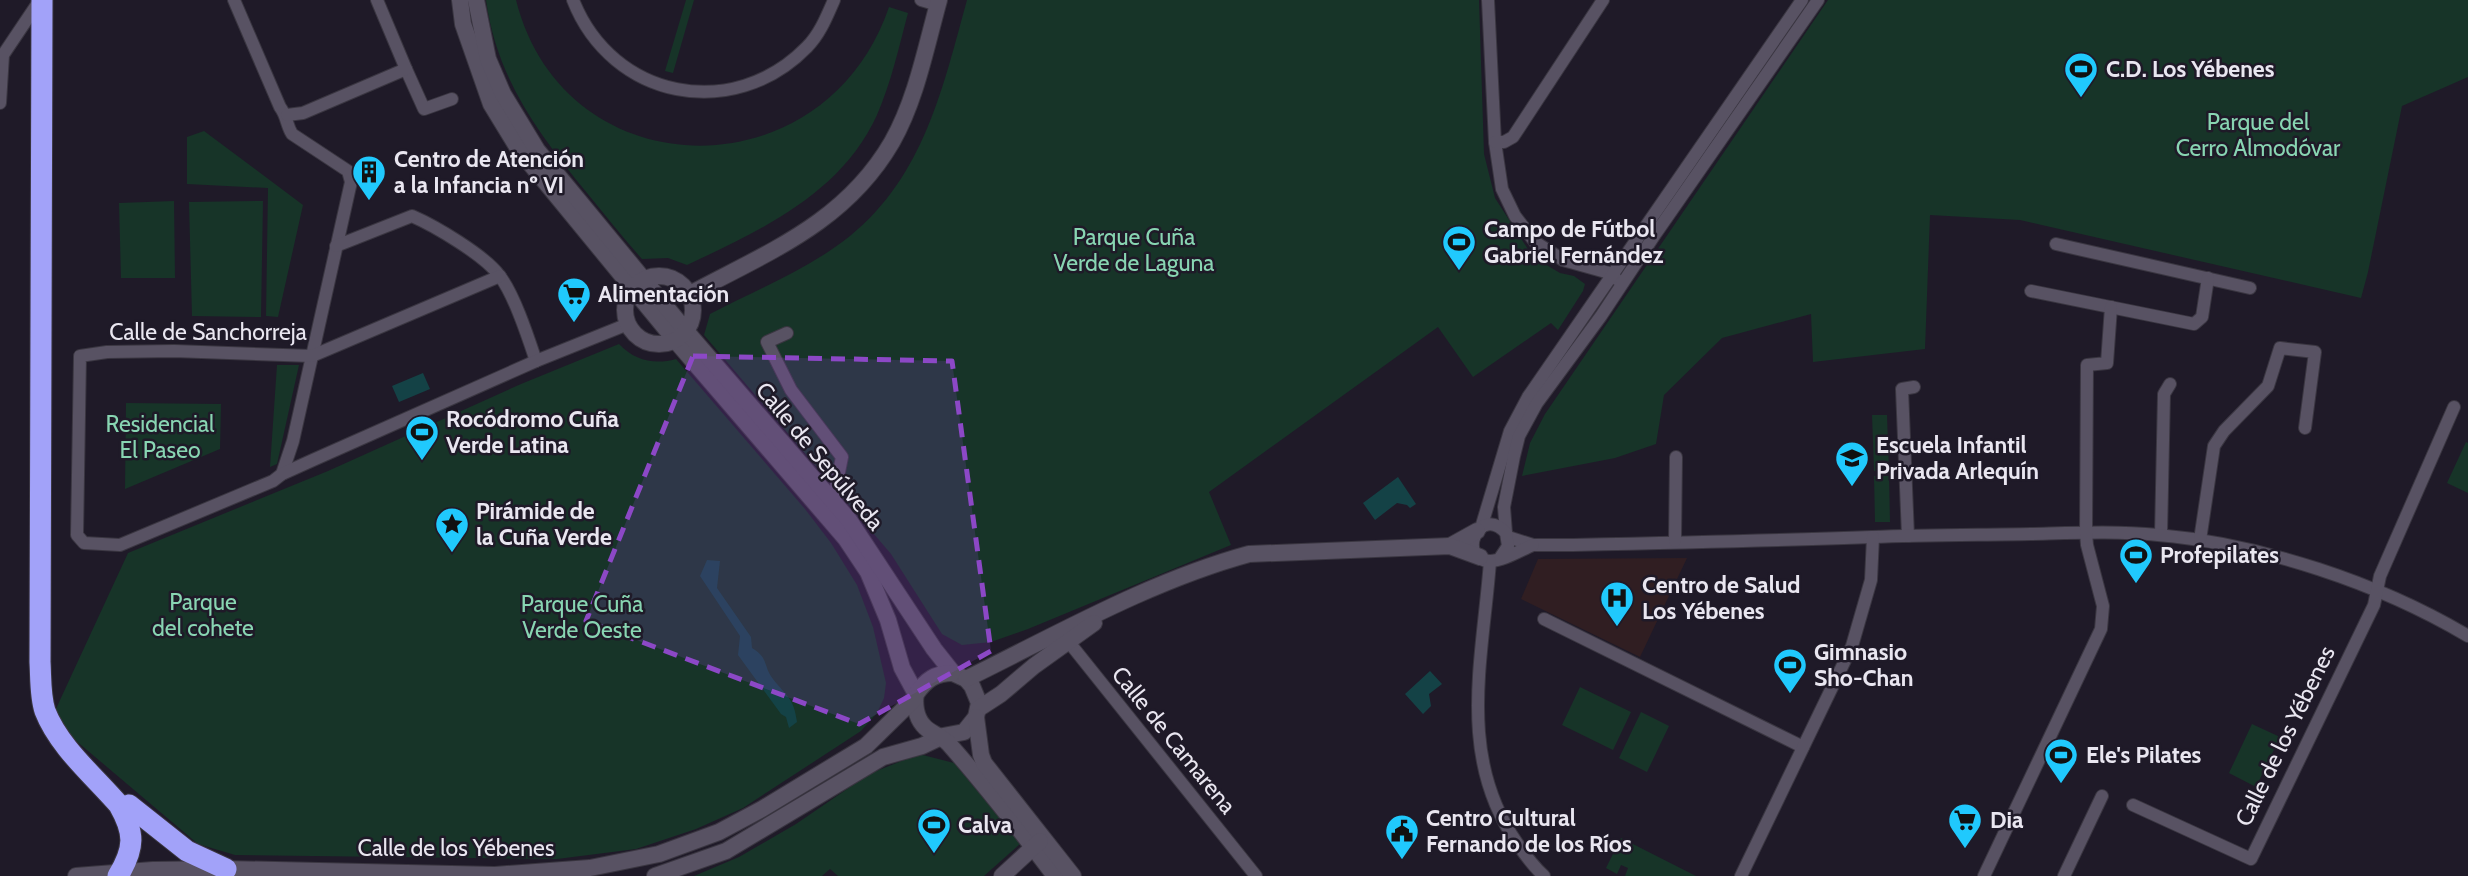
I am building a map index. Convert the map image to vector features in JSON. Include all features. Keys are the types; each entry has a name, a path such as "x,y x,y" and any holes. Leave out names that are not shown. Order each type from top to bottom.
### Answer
{"highway":[{"path":"41,0 42,696 45,710 58,734 127,818 132,844 126,874"},
{"path":"54,0 51,246 53,675 61,716 135,815 142,844 137,865 126,874"},
{"path":"129,805 187,851 226,869"}],"street":[{"path":"0,103 3,55 41,0"},
{"path":"234,0 279,107 287,115 287,126 292,134 348,171 351,182 293,441 282,474"},
{"path":"377,0 424,109 452,99"},
{"name":"Calle de Sepúlveda","path":"460,0 463,24 491,104 512,138 527,160 638,283"},
{"name":"Calle de Sepúlveda","path":"476,0 488,59 503,94 537,150 638,283 837,528 868,572 888,620 902,668 919,691"},
{"path":"573,0 582,21 621,64 636,75 666,87 697,92 736,90 769,77 809,45 824,23 834,0"},
{"path":"690,294 804,233 826,217 868,178 893,140 911,99 938,2 921,0"},
{"path":"1488,0 1495,142 1502,189 1515,216 1535,242 1563,260 1613,274 1617,281 1601,316"},
{"path":"1495,142 1504,142 1513,136 1603,0"},
{"path":"1490,559 1473,542 1510,431 1528,397 1802,0"},
{"path":"1490,559 1507,551 1504,508 1519,436 1537,403 1601,316 1818,0"},
{"path":"287,115 303,113 406,69"},
{"path":"335,246 412,216 425,222 481,258 500,276 536,361"},
{"path":"2056,244 2250,288"},
{"name":"Calle de Sanchorreja","path":"282,474 273,481 120,545 84,543 77,535 80,356 107,352 174,352 312,356 500,276"},
{"path":"657,276 669,277 680,283 690,294 692,318 680,335 656,344 644,341 628,324 625,311 627,298 638,283 657,276"},
{"path":"2031,291 2194,324 2202,317 2208,278"},
{"path":"1983,876 2101,629 2103,606 2086,533 2082,363 2107,363 2111,307"},
{"path":"282,474 536,361 628,324"},
{"path":"787,333 766,342 791,390 842,457 833,502"},
{"name":"Calle de Sepúlveda","path":"680,335 849,520 914,619 959,676"},
{"path":"2200,540 2214,446 2224,430 2267,386 2280,348 2315,352 2305,428"},
{"path":"2161,535 2164,394 2169,384"},
{"path":"1908,536 1902,388 1914,387"},
{"name":"Calle de los Yébenes","path":"2133,805 2251,859 2374,605 2379,576 2454,407"},
{"path":"1675,541 1676,457"},
{"path":"1450,546 1486,525 1497,526 1507,535 1533,545"},
{"path":"1073,876 943,736 921,724 916,712 919,691 942,673 959,676 1064,636 1125,602 1177,578 1249,554 1450,546 1490,559 1533,545 2086,533 2161,535 2200,540 2291,561 2435,616 2468,636"},
{"path":"1741,876 1852,646 1871,580 1873,537"},
{"path":"1490,559 1477,677 1477,718 1483,765 1491,796 1506,828 1534,867 1544,876"},
{"path":"1544,619 1803,747"},
{"path":"655,876 726,851 883,757 922,746 943,736 964,732 977,713 1001,695 1064,636"},
{"name":"Calle de Camarena","path":"1064,636 1256,876"},
{"path":"959,676 977,694 981,755 984,763 1039,842 1055,876"},
{"name":"Calle de los Yébenes","path":"76,876 226,869 495,875 590,868 659,854 729,827 866,746 919,691"},
{"path":"2064,876 2102,796"},
{"path":"1002,876 1039,842"}],"highlighted area":[{"path":"693,356 952,361 991,651 859,724 586,621"}],"shaded area":[{"path":"423,373 430,389 399,402 392,386"},
{"path":"1398,477 1416,504 1410,508 1397,503 1375,520 1363,503"},
{"name":"Centro de Salud Los Yébenes","path":"1687,558 1640,657 1521,599 1538,559"},
{"path":"707,560 720,561 717,588 751,637 752,648 761,655 770,674 792,703 797,722 789,728 786,717 781,714 738,655 740,636 700,576"},
{"path":"1430,671 1442,684 1429,694 1431,706 1423,714 1405,694"}],"green space":[{"path":"486,0 516,0 543,63 586,108 638,136 696,146 756,138 810,112 857,69 889,7 908,13 891,78 877,115 862,143 843,167 821,188 770,223 687,265 668,258 642,259 552,149 522,104 510,80 491,29"},
{"path":"686,0 694,0 673,73 665,71"},
{"name":"Parque Cuña Verde de Laguna","path":"967,0 1479,0 1484,154 1495,198 1533,257 1560,273 1574,276 1585,284 1583,291 1558,330 1551,323 1473,377 1438,327 1209,492 1231,545 1028,629 991,642 962,645 942,634 891,554 704,335 710,314 800,269 834,248 875,212 896,186 913,158 939,97"},
{"name":"Parque del Cerro Almodóvar","path":"1828,0 2468,0 2468,77 2402,106 2361,298 2020,220 1930,215 1925,349 1813,362 1811,314 1722,338 1664,395 1656,444 1615,458 1522,476 1530,443 1545,414"},
{"path":"204,131 303,205 278,317 266,316 268,188 187,184 187,137"},
{"path":"174,201 175,278 121,278 119,203"},
{"path":"263,201 261,317 192,316 189,202"},
{"name":"Parque Cuña Verde Oeste","path":"619,344 625,350 646,360 660,362 676,359 831,543 857,585 873,627 886,683 884,698 877,713 861,731 743,808 696,829 636,849 557,859 235,855 198,844 68,734 54,713 128,553 328,471 521,384"},
{"path":"277,365 299,365 277,464 270,467"},
{"name":"Residencial El Paseo","path":"126,403 221,404 220,449 125,489"},
{"path":"1872,415 1887,415 1889,471 1874,471"},
{"path":"2466,442 2468,443 2468,493 2447,483"},
{"path":"1874,476 1889,476 1890,522 1875,522"},
{"path":"1580,687 1631,712 1613,750 1562,725"},
{"path":"1641,712 1669,726 1647,772 1619,758"},
{"path":"2252,724 2280,737 2256,787 2229,773"},
{"path":"919,754 954,763 1021,843 984,876 838,876 830,869 822,876 694,876 739,857 796,824 869,774"},
{"path":"1621,838 1696,876 1625,876 1628,868 1621,865 1617,874 1606,868"}],"place":[{"name":"C.D. Los Yébenes","path":"2081,99"},
{"name":"Centro de Atención a la Infancia nº VI","path":"369,202"},
{"name":"Campo de Fútbol Gabriel Fernández","path":"1459,272"},
{"name":"Alimentación","path":"574,324"},
{"name":"Rocódromo Cuña Verde Latina","path":"422,462"},
{"name":"Escuela Infantil Privada Arlequín","path":"1852,488"},
{"name":"Pirámide de la Cuña Verde","path":"452,554"},
{"name":"Profepilates","path":"2136,585"},
{"name":"Centro de Salud Los Yébenes","path":"1617,628"},
{"name":"Gimnasio Sho-Chan","path":"1790,695"},
{"name":"Ele's Pilates","path":"2061,785"},
{"name":"Dia","path":"1965,850"},
{"name":"Calva","path":"934,855"},
{"name":"Centro Cultural Fernando de los Ríos","path":"1402,861"}],"park label":[{"name":"Parque del cohete","path":"203,615"}]}
